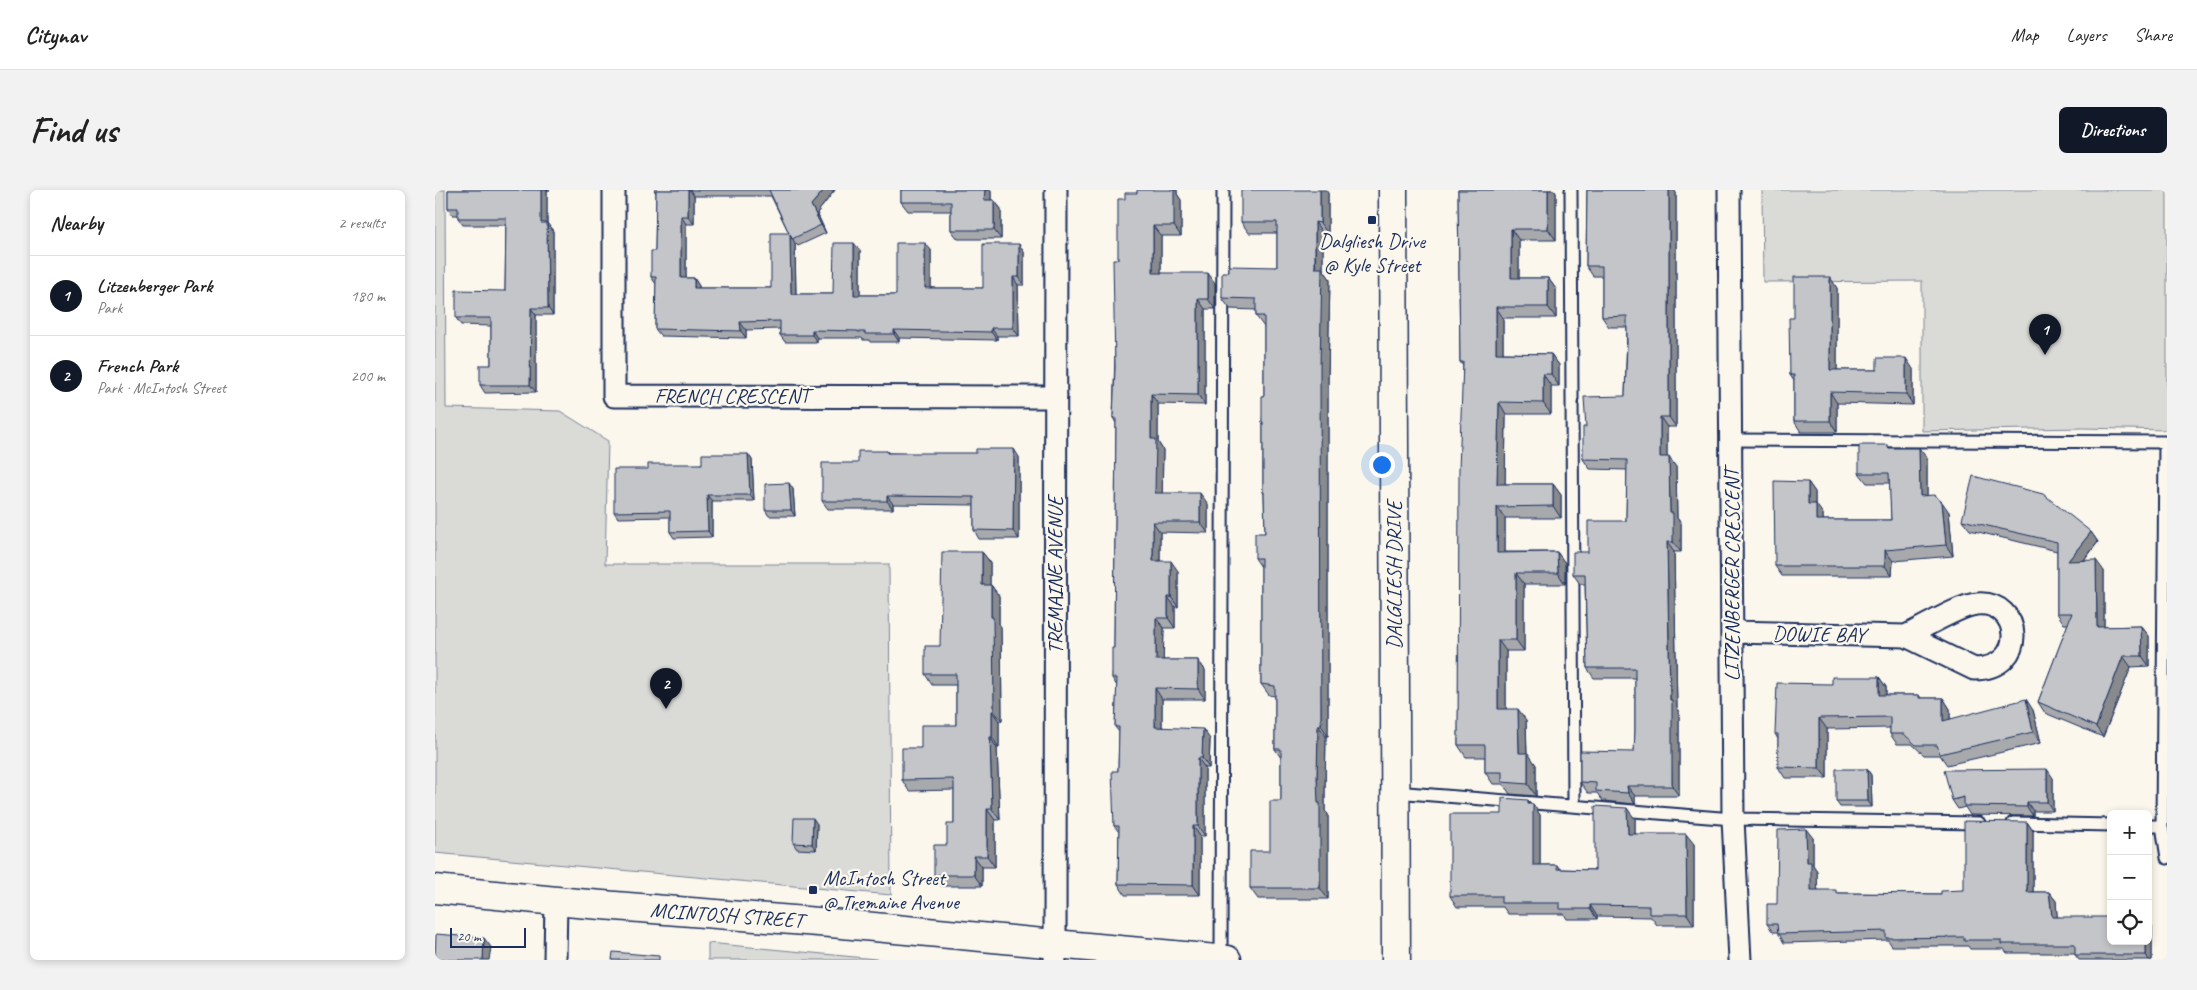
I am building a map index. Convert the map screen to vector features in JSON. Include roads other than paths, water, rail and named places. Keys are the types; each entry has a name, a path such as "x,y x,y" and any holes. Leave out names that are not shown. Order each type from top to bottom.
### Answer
{"street":[{"name":"FRENCH CRESCENT","path":"614,190 614,396 1056,397"},
{"name":"TREMAINE AVENUE","path":"1055,952 1056,190"},
{"name":"DALGLIESH DRIVE","path":"1393,190 1396,960"},
{"name":"LITZENBERGER CRESCENT","path":"1729,190 1733,819 1740,960"},
{"name":"DOWIE BAY","path":"1732,632 1906,636"},
{"name":"MCINTOSH STREET","path":"435,890 831,923 1055,952 1223,960"},
{"path":"555,960 556,901"}],"lane":[{"path":"1223,190 1223,960"},
{"path":"1571,190 1574,805"},
{"path":"1731,440 2165,442 2162,826 2167,858"},
{"path":"1395,792 1733,819 2107,825"},
{"path":"2152,826 2162,826"}],"place":[{"name":"Dalgliesh Drive @ Kyle Street","path":"1372,220"},
{"name":"Litzenberger Park","path":"2045,355"},
{"name":"French Park","path":"666,709"},
{"name":"McIntosh Street @ Tremaine Avenue","path":"813,890"}]}
